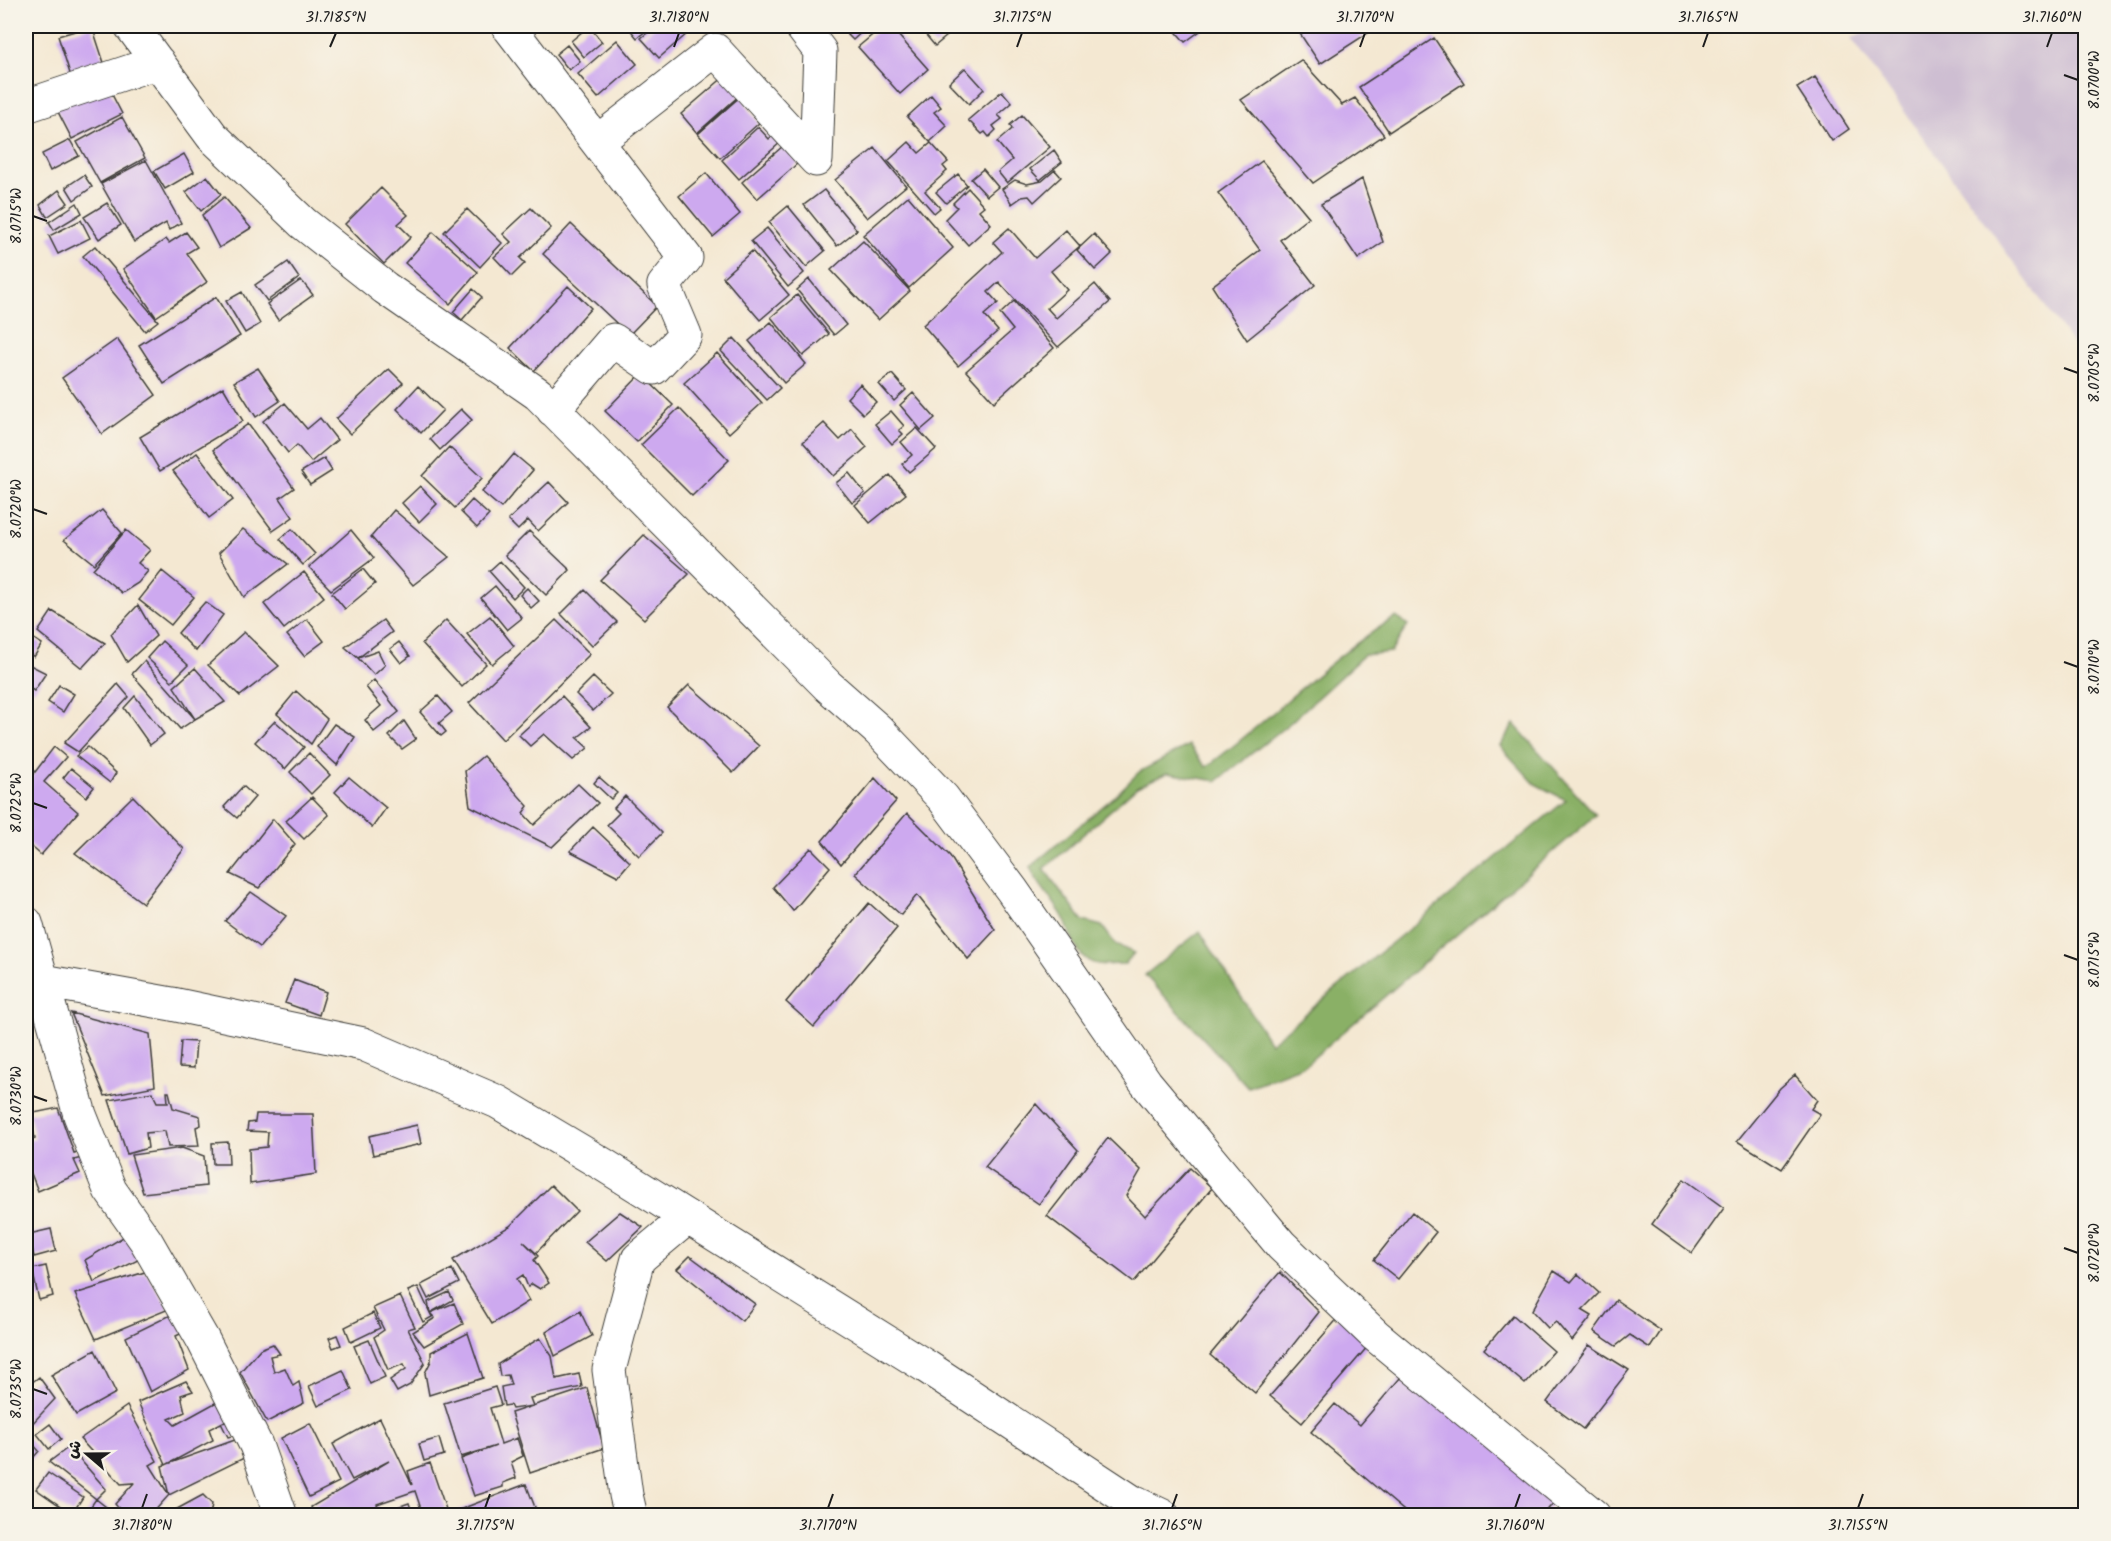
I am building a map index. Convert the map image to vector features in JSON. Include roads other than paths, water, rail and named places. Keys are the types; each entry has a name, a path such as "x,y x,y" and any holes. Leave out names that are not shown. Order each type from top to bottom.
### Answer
{"street":[{"path":"131,26 212,136 303,223 385,288 538,394 943,798 1012,890 1146,1083 1281,1245 1375,1335 1594,1515"},
{"path":"508,26 686,258 664,285 685,334 654,368 613,340 553,410"},
{"path":"597,142 715,50 816,160 820,51 801,26"},
{"path":"26,106 158,62"},
{"path":"26,923 35,981 80,1115 110,1190 146,1241 203,1340 256,1444 280,1515"},
{"path":"35,981 172,1004 363,1044 498,1102 927,1367 1131,1501 1163,1515"},
{"path":"631,1515 626,1495 609,1370 638,1258 687,1218"}]}
